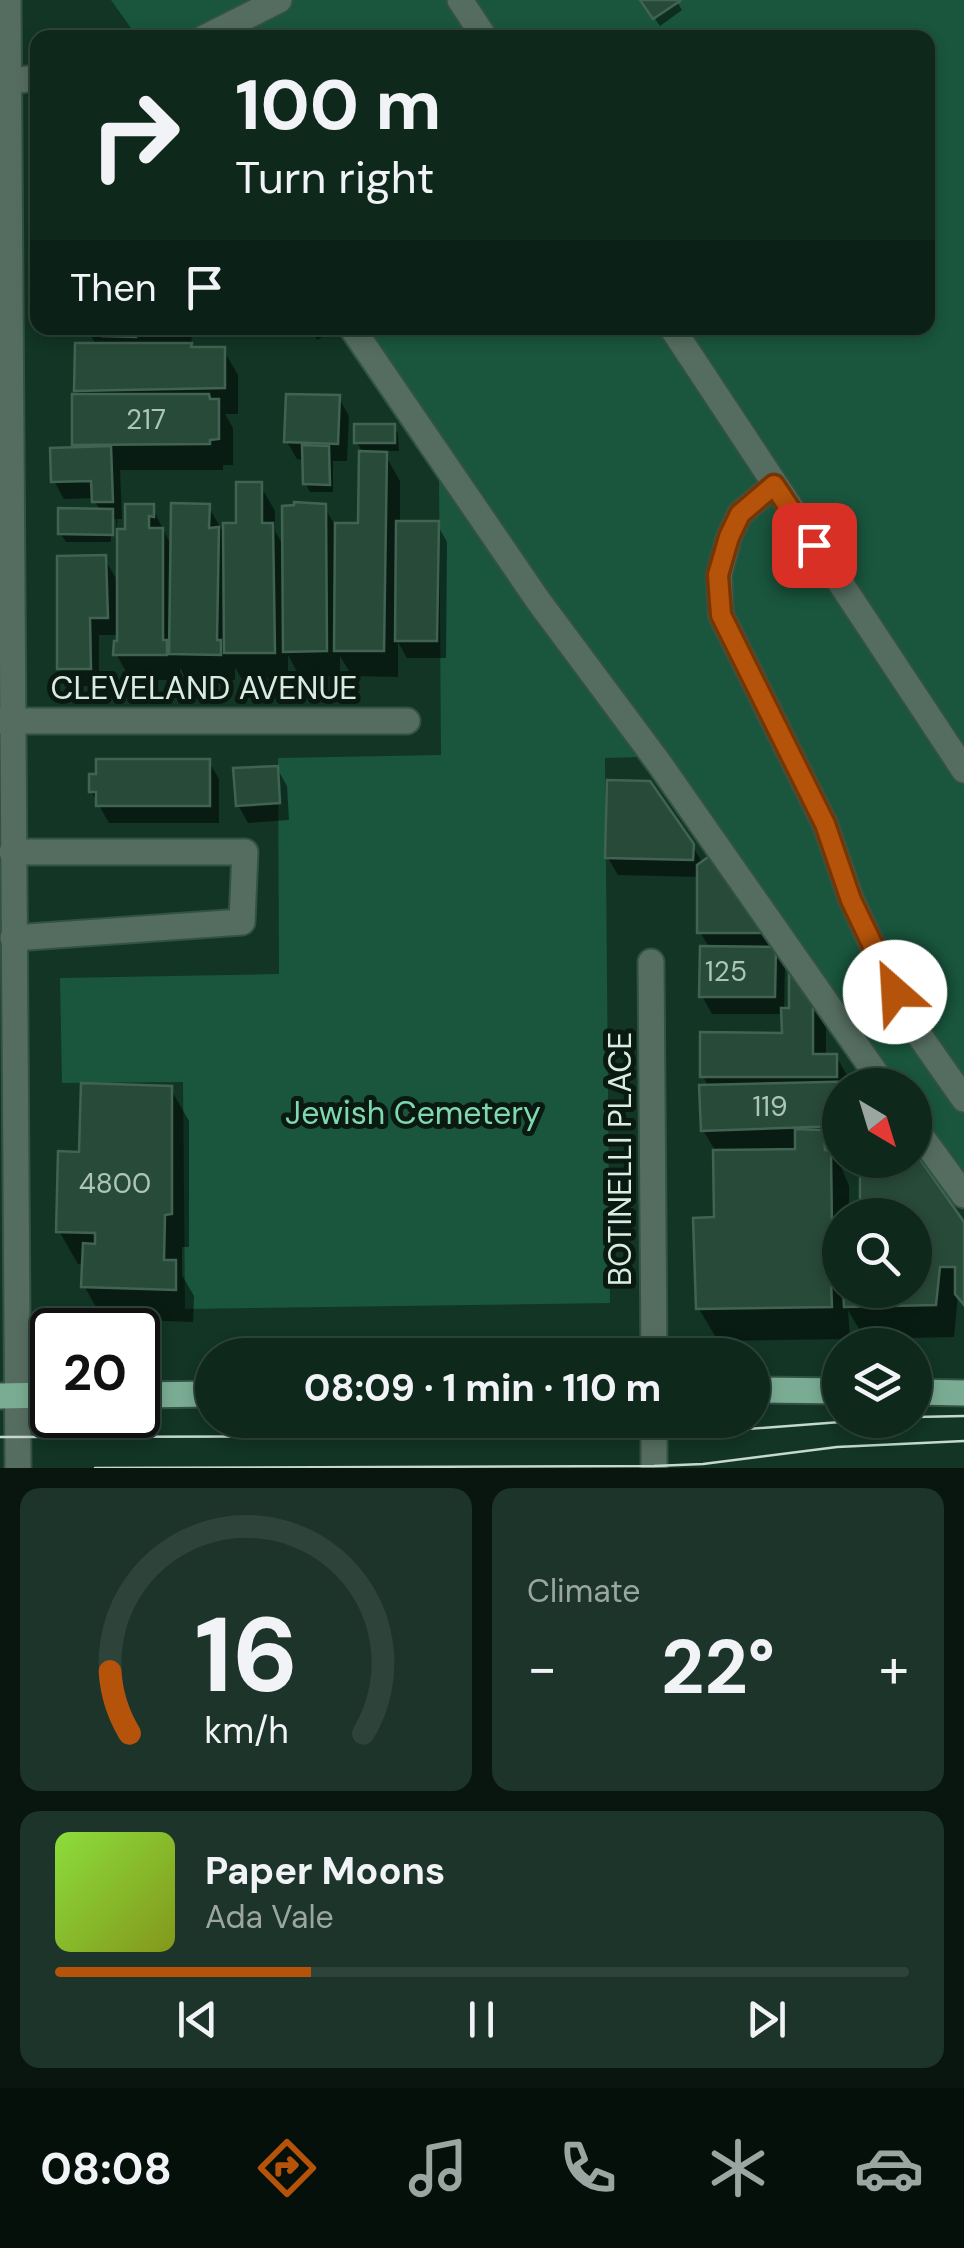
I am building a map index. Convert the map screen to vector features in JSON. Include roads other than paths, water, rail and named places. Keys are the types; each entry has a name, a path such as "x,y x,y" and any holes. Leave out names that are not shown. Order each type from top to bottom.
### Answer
{"main road":[{"path":"770,1390 822,1392"},
{"path":"932,1392 964,1393"},
{"path":"160,1394 195,1394"}],"street":[{"path":"8,0 4,82 6,720 13,938 9,1396 18,1468"},
{"path":"220,30 279,0"},
{"path":"460,0 480,30"},
{"path":"4,82 30,79"},
{"path":"357,335 536,598 659,763 872,1068"},
{"path":"677,335 964,770"},
{"path":"774,485 740,514 729,537 718,575 721,615 825,824 851,900 910,1022 964,1098"},
{"name":"CLEVELAND AVENUE","path":"6,720 407,721"},
{"path":"12,852 245,852 242,922 13,938"},
{"name":"BOTINELLI PLACE","path":"652,962 654,1338"},
{"path":"932,1151 964,1195"},
{"path":"654,1438 654,1468"}],"tram line":[{"path":"932,1417 964,1416"},
{"path":"0,1437 654,1436 822,1423"},
{"path":"95,1468 654,1466 703,1464 837,1447 964,1441"}],"park label":[{"name":"Jewish Cemetery","path":"413,1113"}]}
